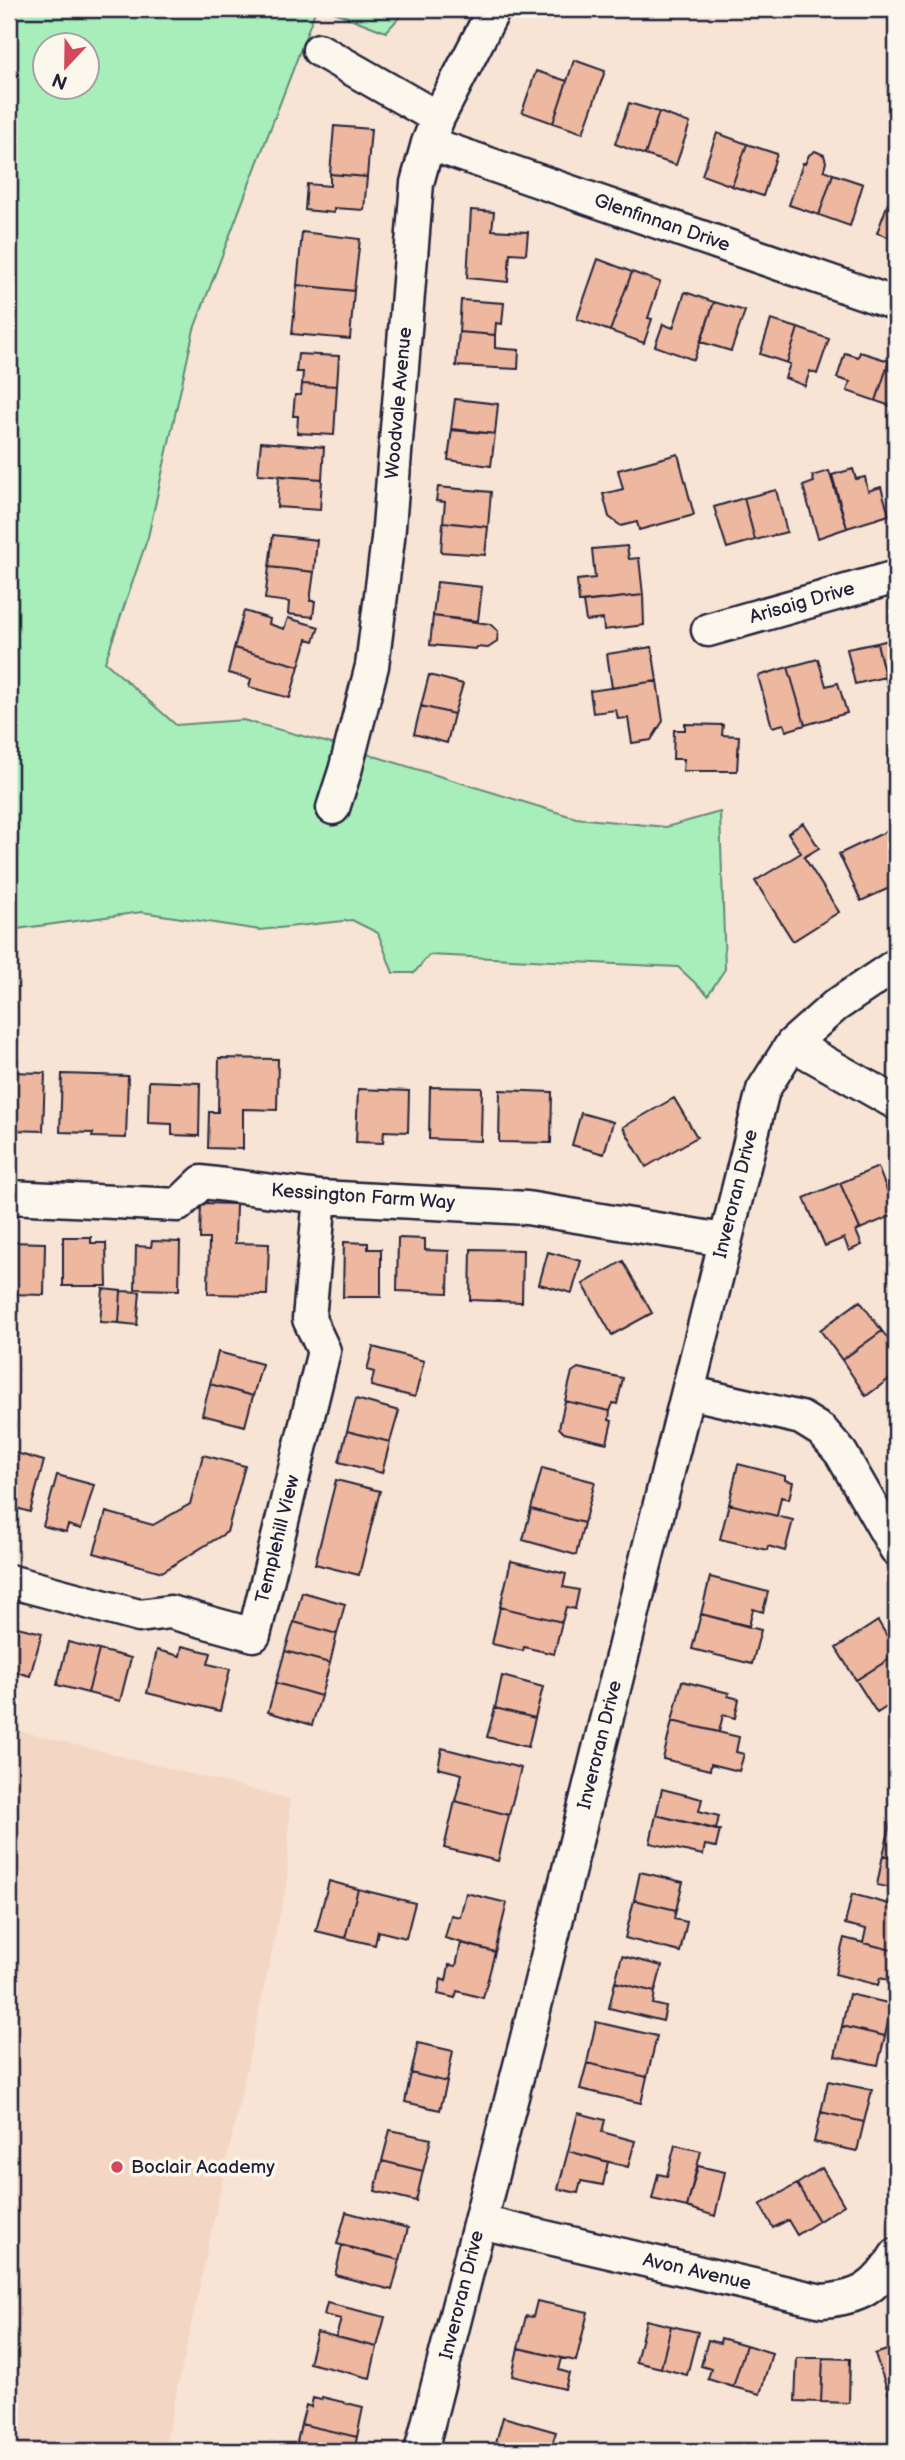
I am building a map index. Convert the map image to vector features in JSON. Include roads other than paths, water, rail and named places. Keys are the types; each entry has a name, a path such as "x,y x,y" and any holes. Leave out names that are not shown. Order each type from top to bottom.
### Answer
{"street":[{"name":"Woodvale Avenue","path":"333,808 372,666 388,539 417,183 433,130 494,9"},
{"name":"Glenfinnan Drive","path":"319,50 433,130 896,304"},
{"name":"Arisaig Drive","path":"708,630 896,577"},
{"name":"Inveroran Drive","path":"421,2451 763,1090 792,1044 835,1006 896,965"},
{"path":"792,1044 896,1102"},
{"name":"Kessington Farm Way","path":"9,1197 178,1205 202,1182 320,1197 527,1208 724,1240"},
{"name":"Templehill View","path":"9,1581 139,1616 170,1612 254,1635 324,1351 309,1319 320,1197"},
{"path":"688,1392 801,1418 822,1431 841,1453 896,1549"},
{"name":"Avon Avenue","path":"480,2222 822,2301 848,2299 869,2289 885,2274 896,2255"}],"place":[{"name":"Boclair Academy","path":"117,2167"}]}
